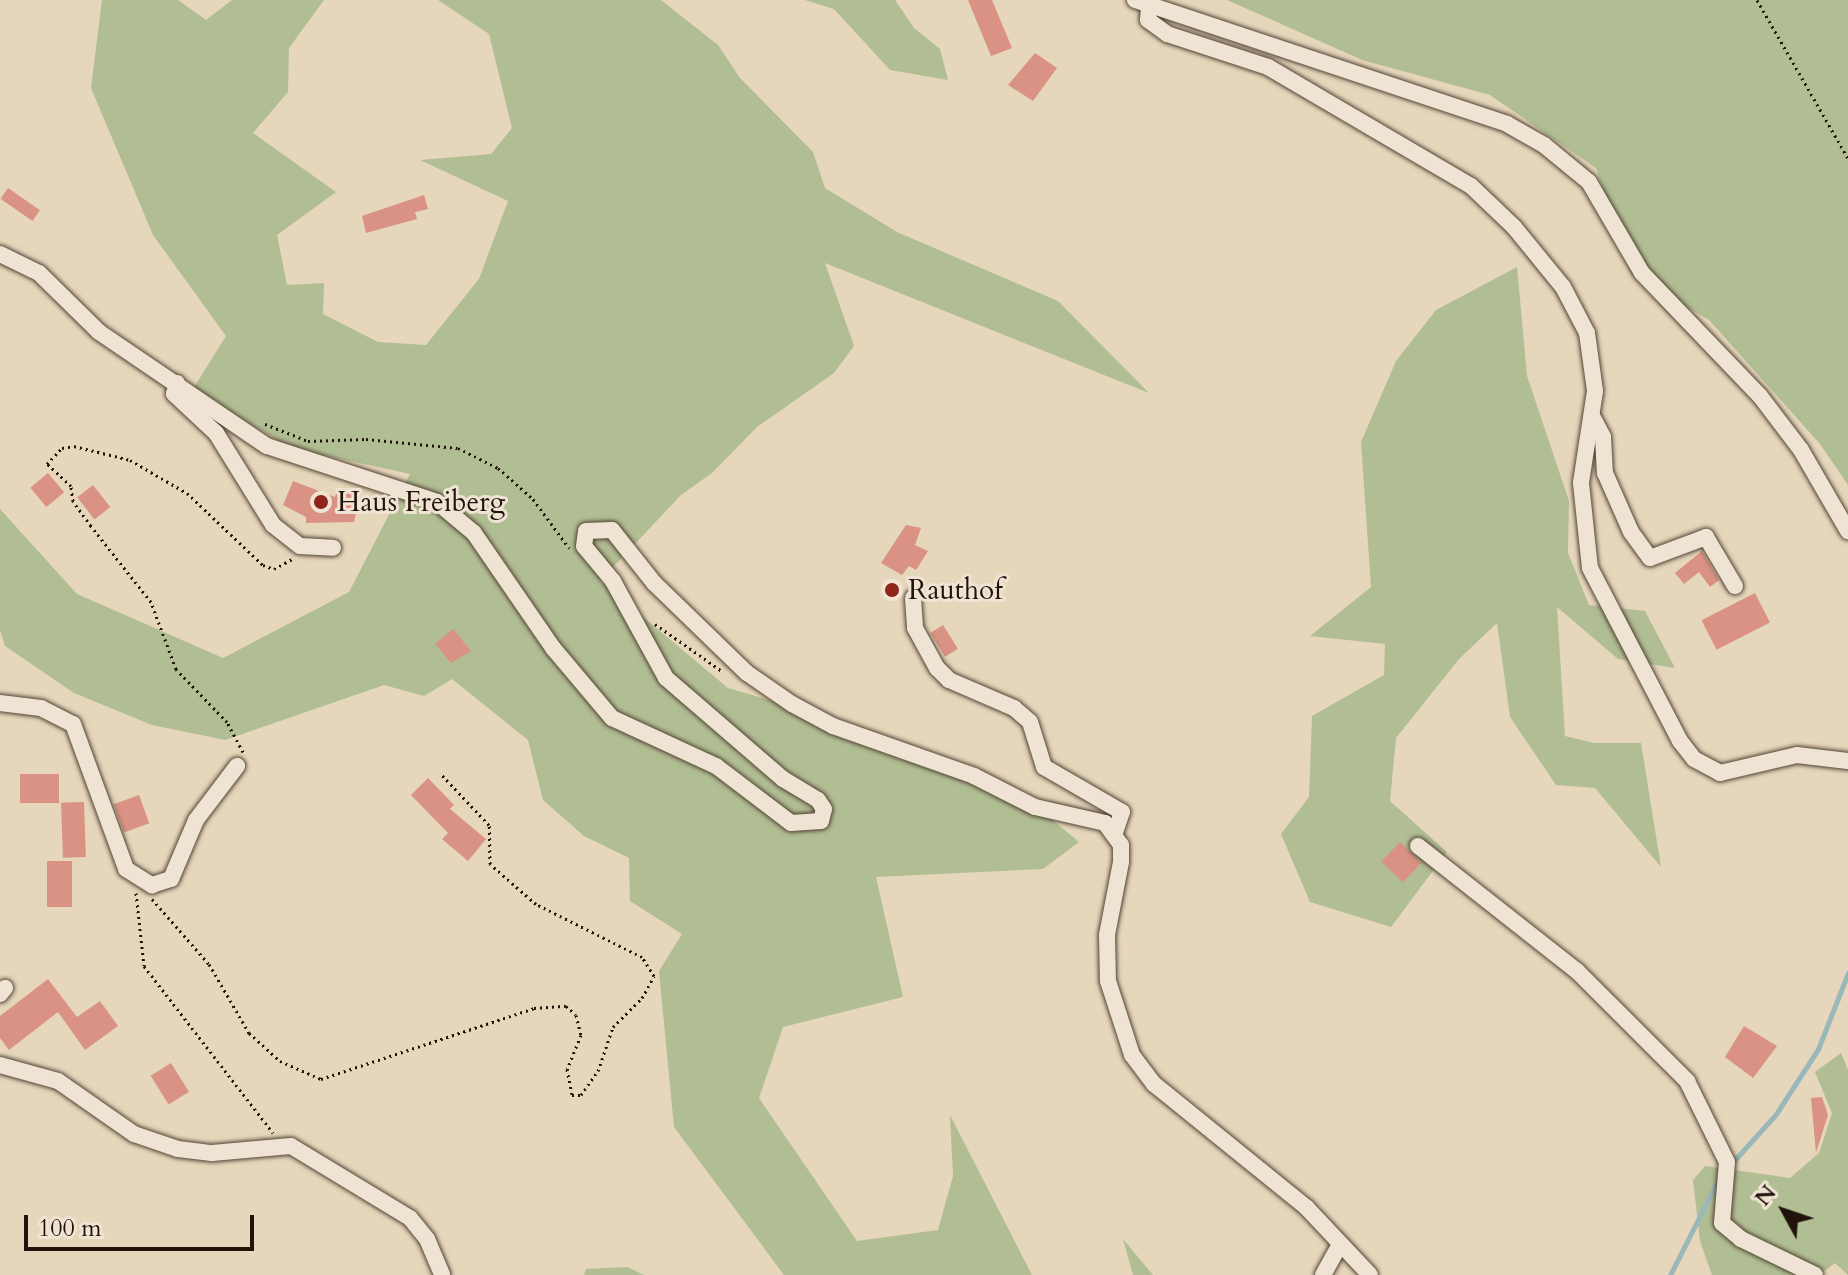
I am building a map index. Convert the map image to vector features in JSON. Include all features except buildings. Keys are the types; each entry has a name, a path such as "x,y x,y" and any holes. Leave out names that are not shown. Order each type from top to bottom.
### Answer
{"street":[{"path":"1142,4 1148,20 1167,34 1268,67 1481,194 1539,257 1581,318 1595,368 1592,416 1581,483 1590,568 1688,753 1709,769 1731,774 1797,755 1848,761"},
{"path":"1142,4 1507,124 1544,145 1589,182 1642,273 1760,396 1801,450 1848,531"},
{"path":"0,254 39,273 99,332 267,446 437,502 474,533 553,648 612,718 729,773 791,823 821,821 824,809 818,800 783,779 751,747 682,696 666,678 632,614 584,546 586,531 612,530 654,583 747,673 833,726 974,776 1035,807 1089,816 1115,832"},
{"path":"177,383 174,394 216,433 259,506 300,546 333,548"},
{"path":"1592,416 1603,437 1605,473 1631,532 1650,558 1706,537 1735,586"},
{"path":"913,598 915,628 937,668 949,680 1014,708 1030,722 1044,767 1122,812 1115,832 1121,862 1107,935 1108,981 1117,1021 1132,1055 1154,1084 1232,1143 1370,1275"},
{"path":"0,703 41,708 73,724 126,869 152,885 171,879 196,820 237,766"},
{"path":"1418,846 1577,971 1687,1081 1727,1162 1722,1223 1741,1239 1770,1249 1815,1275"},
{"path":"0,1065 58,1081 134,1134 178,1149 212,1153 284,1147 410,1218 427,1239 442,1275"},
{"path":"1323,1275 1340,1244"}],"path":[{"path":"1757,0 1848,158"},
{"path":"253,418 308,441 366,439 458,448 498,468 533,499 576,557"},
{"path":"237,766 244,750 227,722 176,669 151,602 73,501 71,486 47,464 62,448 74,446 130,460 187,493 263,565 274,569 296,557 300,546"},
{"path":"632,614 672,633 717,670 747,673"},
{"path":"135,877 209,964 249,1033 280,1061 321,1079 534,1008 566,1006 576,1015 581,1035 567,1069 572,1095 581,1095 598,1071 613,1027 642,998 654,976 642,957 536,904 490,864 489,825 441,774"},
{"path":"135,877 144,966 284,1147"}],"green space":[{"path":"102,0 178,0 206,20 232,0 324,0 289,48 288,92 253,133 336,192 277,235 287,285 324,283 323,314 378,342 426,345 479,279 508,201 420,160 491,154 512,128 489,34 438,0 661,0 718,45 740,78 813,152 825,188 897,232 1058,301 1149,393 825,263 854,346 834,373 757,427 712,473 681,495 600,581 728,688 806,711 1049,817 1079,842 1043,869 876,877 903,997 783,1027 759,1098 857,1241 938,1230 953,1176 950,1115 1032,1275 784,1275 674,1127 659,971 682,934 630,901 629,858 584,836 543,800 528,740 452,679 424,696 384,685 225,740 152,725 74,693 5,646 0,630 0,509 77,594 223,658 349,592 410,474 290,448 193,389 226,336 153,235 91,88"},
{"path":"805,0 895,0 914,28 940,49 948,80 890,70 834,9"},
{"path":"1227,0 1848,0 1848,485 1820,444 1709,320 1631,274 1596,168 1490,95 1362,60"},
{"path":"1517,267 1527,376 1569,501 1568,553 1589,605 1645,611 1675,668 1618,659 1557,607 1565,736 1594,743 1641,743 1661,867 1595,788 1556,785 1510,717 1497,623 1459,659 1396,738 1390,801 1447,852 1391,927 1310,902 1281,834 1309,797 1312,716 1384,675 1385,644 1310,636 1371,587 1361,442 1396,361 1436,310"},
{"path":"1841,1053 1848,1070 1848,1275 1835,1263 1819,1275 1712,1275 1700,1241 1693,1180 1705,1166 1790,1178 1819,1153 1832,1113 1815,1072"},
{"path":"1123,1239 1153,1275 1133,1275"},
{"path":"627,1267 644,1275 584,1275 586,1269"}],"waterway":[{"path":"1731,1164 1776,1114 1818,1049 1848,973"},
{"path":"1670,1275 1721,1174"}],"place":[{"name":"Haus Freiberg","path":"321,502"},
{"name":"Rauthof","path":"892,590"}]}
